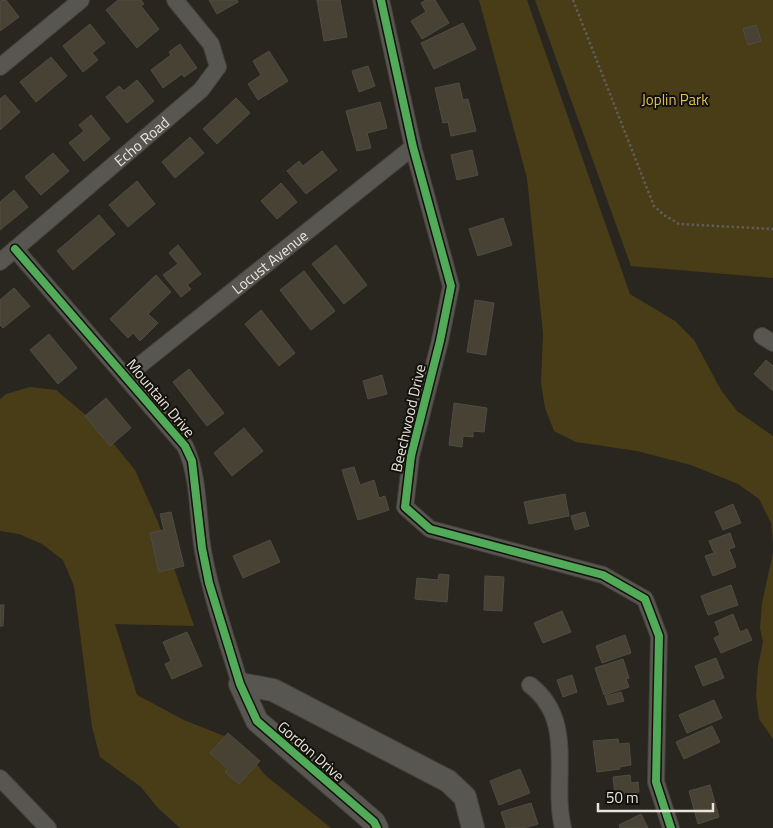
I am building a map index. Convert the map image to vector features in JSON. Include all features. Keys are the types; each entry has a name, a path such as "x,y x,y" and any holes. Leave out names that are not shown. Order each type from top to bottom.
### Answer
{"street":[{"path":"0,67 82,0"},
{"name":"Echo Road","path":"0,262 201,90 218,67 211,44 175,0"},
{"name":"Beechwood Drive","path":"381,0 413,147 451,286 440,341 411,456 405,507 430,529 603,575 645,599 659,636 656,782 671,828"},
{"name":"Locust Avenue","path":"125,377 413,147"},
{"name":"Mountain Drive","path":"15,250 185,446 192,461 202,548 209,583 240,684"},
{"name":"Gordon Drive","path":"240,684 257,721 330,787 374,822 377,828"},
{"name":"Gordon Drive","path":"240,684 273,690 448,781 465,796 473,828"},
{"path":"530,685 542,694 552,710 559,738 560,806 563,828"},
{"path":"0,778 48,828"}],"path":[{"path":"573,0 654,206 679,224 773,229"}],"green space":[{"path":"479,0 527,0 630,294 675,321 694,340 721,390 737,411 773,436 773,543 771,523 759,499 738,484 691,465 637,451 576,442 554,431 545,408 541,383 543,333 527,178"},
{"name":"Joplin Park","path":"535,0 773,0 773,278 631,266"},
{"path":"30,387 56,390 99,426 135,470 158,522 194,626 115,624 137,695 184,720 229,738 249,754 265,775 331,828 180,828 157,807 141,787 100,757 92,727 74,586 63,560 42,544 19,534 0,531 0,399 6,394"},
{"path":"773,553 773,739 759,719 756,695 758,666 763,642 760,628 762,603"}],"building":[{"path":"6,0 19,17 0,31 0,1"},
{"path":"118,0 141,0 144,4 141,6 159,29 137,48 106,10"},
{"path":"209,0 237,0 238,2 217,14"},
{"path":"317,0 340,0 347,37 324,41"},
{"path":"426,0 435,0 449,23 422,39 411,21 426,12 421,3"},
{"path":"463,23 476,49 434,69 421,43"},
{"path":"90,24 105,43 92,53 98,60 83,72 63,46"},
{"path":"756,25 761,41 748,45 743,29"},
{"path":"180,44 197,68 184,77 182,74 163,88 151,70 171,55 169,52"},
{"path":"269,51 288,81 258,100 248,84 261,75 253,61"},
{"path":"51,57 67,76 36,102 20,82"},
{"path":"368,66 375,86 359,92 352,71"},
{"path":"137,80 154,101 127,123 106,97 119,86 124,91"},
{"path":"459,83 463,100 468,99 476,131 451,136 448,122 443,123 435,88"},
{"path":"5,95 20,112 0,130 0,99"},
{"path":"236,98 250,113 217,144 203,129"},
{"path":"380,102 387,128 367,133 371,148 357,151 346,111"},
{"path":"91,115 110,139 84,161 69,143 84,131 79,125"},
{"path":"190,137 204,153 175,178 162,162"},
{"path":"472,150 478,175 457,180 451,155"},
{"path":"322,151 337,170 306,194 287,171 299,161 303,166"},
{"path":"53,153 69,171 41,195 25,177"},
{"path":"137,181 155,204 128,227 109,205"},
{"path":"281,183 297,202 277,219 261,201"},
{"path":"14,190 28,207 0,230 0,202"},
{"path":"99,215 115,234 73,270 57,251"},
{"path":"503,218 512,245 478,256 469,229"},
{"path":"178,245 201,274 187,285 191,289 181,297 163,275 178,264 169,253"},
{"path":"336,245 367,285 344,304 312,264"},
{"path":"304,271 335,311 311,330 280,290"},
{"path":"156,275 171,292 148,314 158,323 140,341 133,333 128,338 110,319"},
{"path":"14,288 30,306 3,328 0,325 0,300"},
{"path":"475,300 494,303 486,355 467,352"},
{"path":"261,310 295,353 279,366 245,324"},
{"path":"49,334 77,368 58,384 30,350"},
{"path":"766,360 773,366 773,391 754,374"},
{"path":"189,369 224,413 207,426 173,382"},
{"path":"382,375 387,394 368,399 363,381"},
{"path":"106,398 131,428 110,446 85,416"},
{"path":"454,403 487,408 484,432 473,431 473,437 463,436 462,447 449,445"},
{"path":"244,428 263,451 232,476 214,453"},
{"path":"354,467 360,485 374,480 379,498 385,496 389,510 358,520 342,470"},
{"path":"565,494 569,516 529,524 524,502"},
{"path":"733,504 741,523 723,530 715,512"},
{"path":"171,512 184,566 159,572 150,533 164,530 160,514"},
{"path":"585,512 589,526 575,530 571,516"},
{"path":"730,533 735,547 729,549 736,567 713,576 705,556 714,553 709,541"},
{"path":"270,540 280,562 243,578 233,556"},
{"path":"439,574 449,575 447,602 415,599 417,578 438,580"},
{"path":"485,576 504,577 502,611 484,610"},
{"path":"731,585 738,605 708,615 701,596"},
{"path":"0,605 4,605 3,626 0,626"},
{"path":"562,611 571,632 543,643 534,623"},
{"path":"733,614 740,632 747,629 752,640 721,653 714,638 720,635 715,622"},
{"path":"187,632 202,666 172,679 165,664 171,661 163,642"},
{"path":"625,635 631,653 602,663 596,646"},
{"path":"716,658 724,678 703,686 695,666"},
{"path":"623,659 629,678 626,679 629,687 604,695 595,668"},
{"path":"572,675 577,692 563,697 557,680"},
{"path":"621,692 624,701 608,705 605,696"},
{"path":"714,700 722,718 687,733 679,715"},
{"path":"712,726 720,742 684,759 676,742"},
{"path":"228,733 260,761 239,784 225,772 228,769 210,753"},
{"path":"618,739 619,744 629,743 631,765 619,767 620,769 597,772 593,741"},
{"path":"520,769 530,793 499,805 490,781"},
{"path":"630,775 631,783 638,782 639,792 615,795 613,777"},
{"path":"710,785 719,817 698,824 689,791"},
{"path":"531,803 538,824 524,828 506,828 501,812"},
{"path":"641,814 648,828 620,828 619,825"}],"cycle path":[{"path":"381,0 413,147 451,286 440,341 411,456 405,507 430,529 603,575 645,599 659,636 656,782 671,828"},
{"path":"15,249 185,446 192,461 202,548 209,583 240,684 257,721 374,822 377,828"}]}
